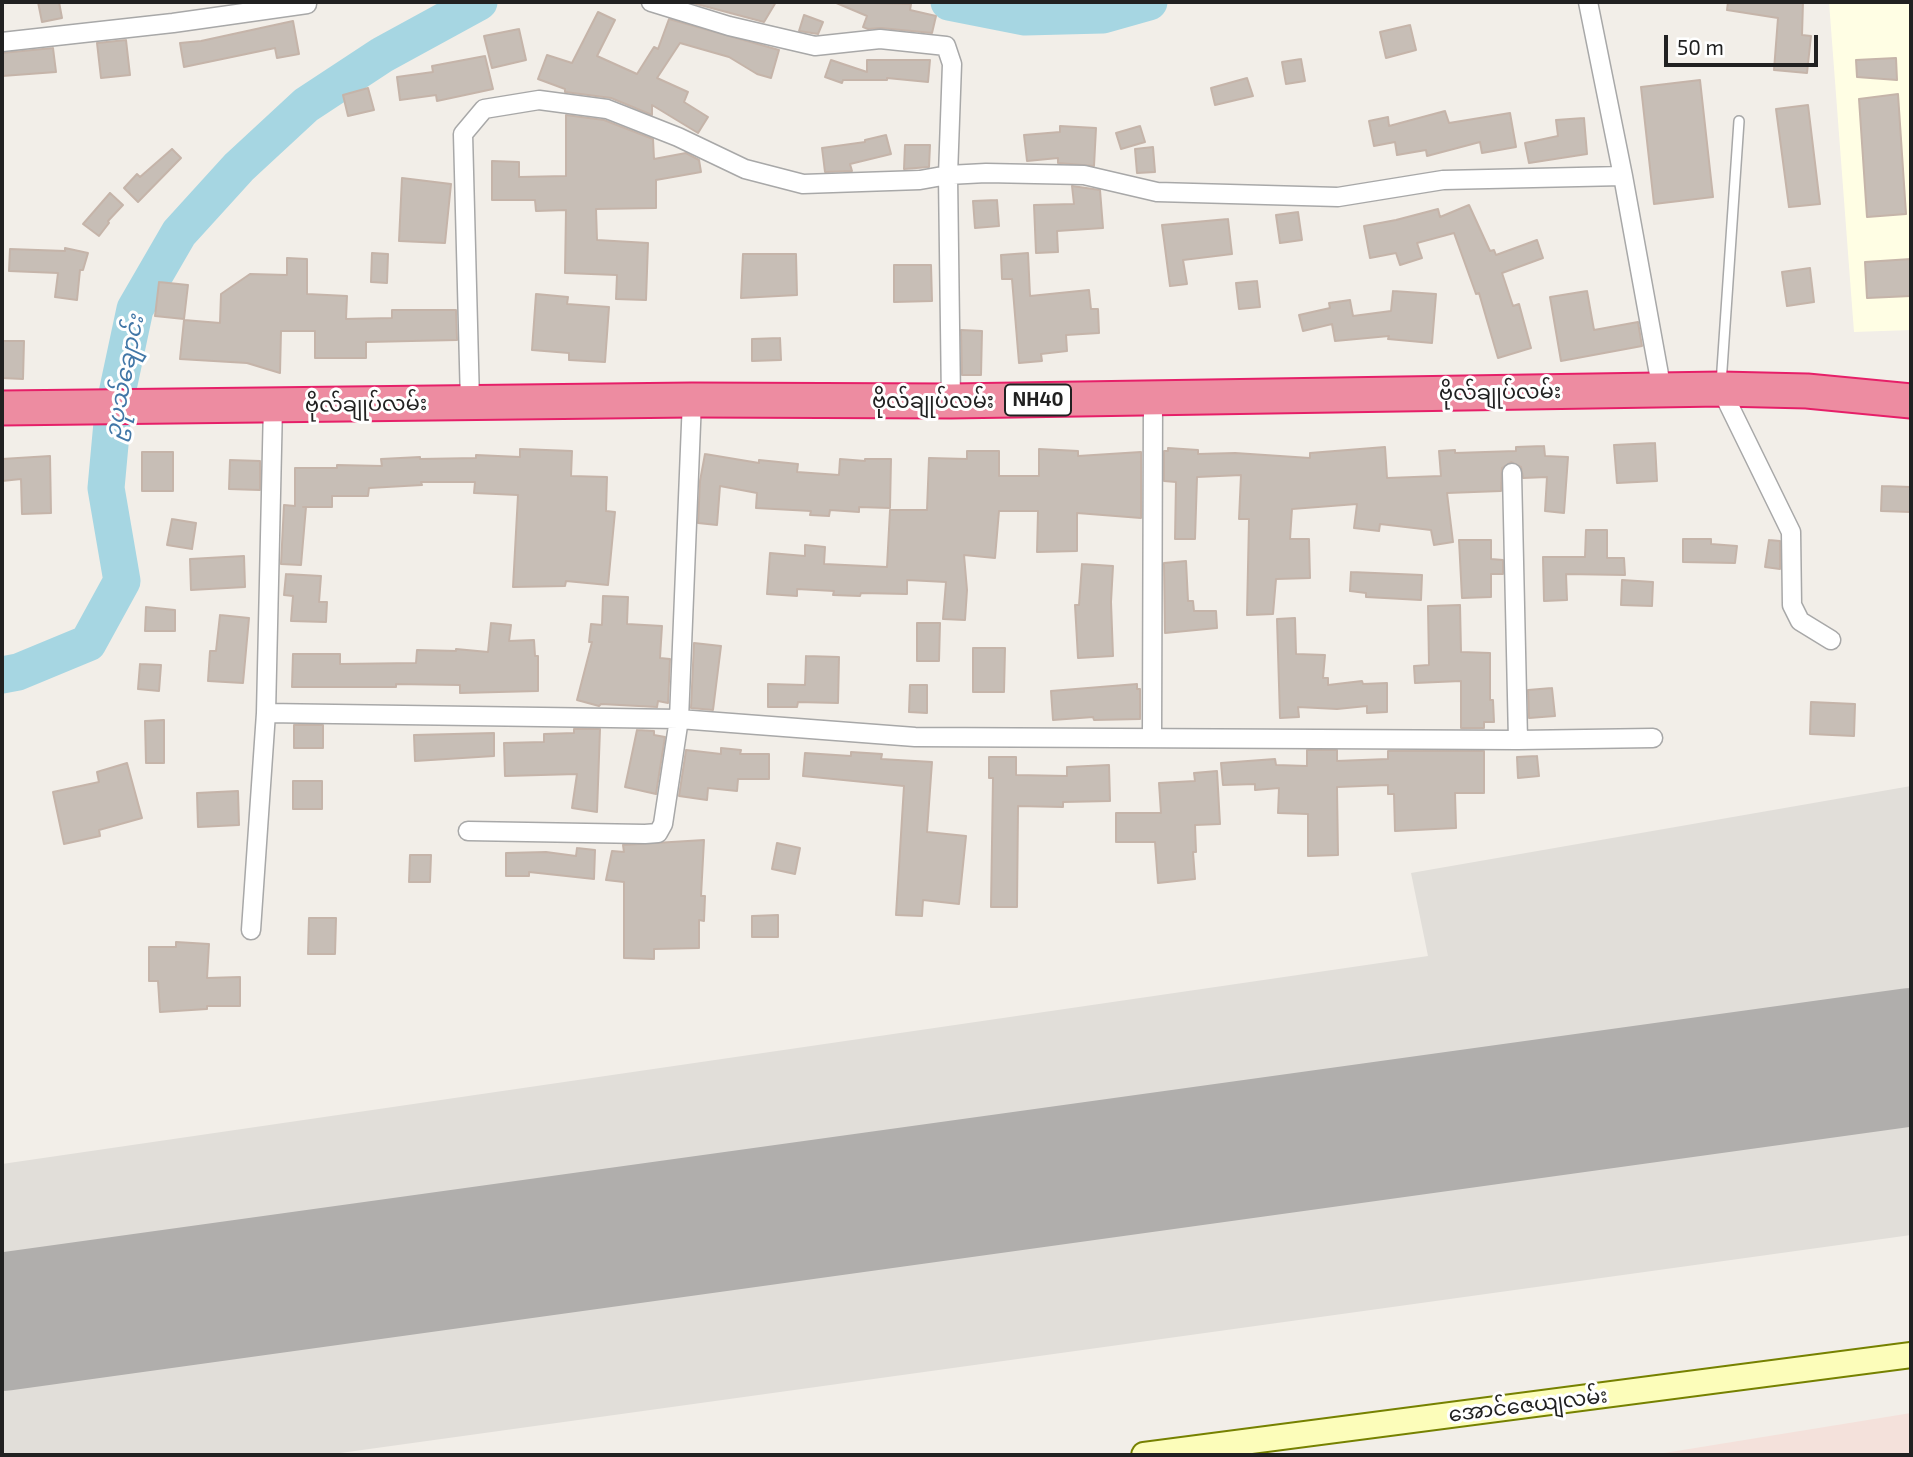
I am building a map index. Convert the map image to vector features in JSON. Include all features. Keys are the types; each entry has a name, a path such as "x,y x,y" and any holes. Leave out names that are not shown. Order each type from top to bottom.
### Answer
{"highway":[{"name":"ဗိုလ်ချုပ်လမ်း","path":"10,408 692,400 951,401 1721,389 1808,391 1911,401"}],"street":[{"path":"2,42 173,23 307,2"},
{"path":"651,2 729,26 815,46 880,39 946,46 952,64 948,175 951,401"},
{"path":"1588,2 1662,391"},
{"path":"470,402 463,134 484,109 539,100 607,109 678,137 745,169 803,184 920,180 986,173 1084,175 1157,192 1338,197 1443,180 1623,176"},
{"path":"1721,389 1791,532 1792,605 1800,621 1831,640"},
{"path":"1152,737 1153,398"},
{"path":"468,831 658,833 663,824 679,719 692,400"},
{"path":"251,930 266,713 272,405"},
{"path":"1512,473 1518,740"},
{"path":"266,713 679,719 915,737 1518,740 1653,738"},
{"name":"အောင်ဇေယျလမ်း","path":"1144,1455 1911,1355"}],"lane":[{"path":"1721,389 1739,121"}],"shaded area":[{"path":"1829,2 1911,2 1911,330 1854,332"},
{"path":"1911,786 1911,1235 326,1455 2,1455 2,1164 1428,956 1411,873"},
{"path":"1911,1413 1911,1455 1652,1455"}],"building":[{"path":"38,2 59,2 62,18 42,22"},
{"path":"689,2 776,2 764,22"},
{"path":"834,2 911,4 910,10 936,16 932,33 868,29 863,27 867,16"},
{"path":"1728,2 1803,2 1802,35 1811,36 1807,73 1774,70 1778,18 1727,10"},
{"path":"598,12 615,20 597,56 637,74 654,47 658,49 669,19 779,50 771,78 757,74 729,57 680,43 657,78 688,92 684,102 708,117 698,133 652,105 652,115 611,98 565,92 565,89 538,79 547,55 572,63"},
{"path":"804,15 823,22 818,34 799,31"},
{"path":"293,21 299,54 277,58 275,48 184,67 180,43"},
{"path":"1410,25 1416,50 1386,58 1380,32"},
{"path":"519,29 526,60 492,68 484,36"},
{"path":"126,40 130,75 101,78 97,43"},
{"path":"53,48 56,72 2,76 2,53"},
{"path":"485,56 493,89 437,101 436,95 400,100 397,77 433,72 432,66"},
{"path":"1896,58 1897,80 1857,77 1856,60"},
{"path":"1301,59 1305,81 1286,84 1282,62"},
{"path":"831,60 867,72 867,60 930,60 928,82 887,78 843,80 842,83 825,77"},
{"path":"1247,78 1253,96 1215,105 1211,88"},
{"path":"1700,80 1713,197 1654,204 1641,87"},
{"path":"368,88 374,110 348,116 343,95"},
{"path":"1898,94 1906,214 1867,217 1859,99"},
{"path":"1808,105 1820,204 1789,207 1776,109"},
{"path":"1445,111 1449,123 1510,113 1516,147 1482,153 1480,142 1427,156 1426,150 1397,155 1395,142 1374,146 1369,121 1388,117 1389,126"},
{"path":"566,115 604,120 653,139 654,159 686,153 699,160 701,172 656,180 656,208 596,209 597,240 648,243 646,300 616,299 617,275 565,273 566,210 536,211 535,200 492,200 492,161 519,162 519,177 566,176"},
{"path":"1584,118 1587,154 1529,163 1525,143 1558,136 1556,120"},
{"path":"1060,126 1096,128 1094,166 1058,163 1058,158 1027,161 1024,135 1060,132"},
{"path":"1140,126 1145,142 1121,149 1116,133"},
{"path":"886,135 891,154 850,164 852,171 825,172 822,148 865,142"},
{"path":"905,145 930,145 929,167 904,169"},
{"path":"1153,147 1155,172 1137,173 1135,149"},
{"path":"172,149 181,158 138,202 124,188 137,174 140,177"},
{"path":"402,178 451,184 445,243 399,241"},
{"path":"1072,186 1100,190 1103,228 1057,231 1058,252 1036,253 1034,205 1074,204"},
{"path":"110,193 123,205 99,236 83,224"},
{"path":"997,200 999,226 975,228 973,201"},
{"path":"1469,205 1490,251 1494,250 1496,255 1537,240 1543,258 1502,273 1513,306 1519,304 1531,348 1498,358 1479,293 1476,294 1454,233 1417,243 1422,258 1400,265 1396,253 1370,258 1364,226 1438,209 1440,217"},
{"path":"1298,212 1302,240 1280,243 1276,215"},
{"path":"1228,219 1232,254 1183,260 1187,284 1170,286 1162,225"},
{"path":"65,248 88,253 83,270 80,270 77,300 55,297 58,273 9,271 10,249 65,251"},
{"path":"372,253 388,254 387,283 371,282"},
{"path":"1028,253 1030,296 1089,290 1091,309 1098,309 1099,333 1066,335 1067,351 1041,354 1042,361 1019,363 1012,279 1002,279 1001,255"},
{"path":"743,254 796,254 797,295 741,298"},
{"path":"287,258 307,259 307,294 347,296 346,319 392,318 392,310 456,310 457,340 366,342 366,358 315,358 315,331 281,331 280,373 247,363 180,359 184,320 220,323 221,294 250,274 287,275"},
{"path":"1911,259 1911,296 1867,298 1865,262"},
{"path":"894,265 931,265 932,301 894,302"},
{"path":"1810,268 1814,302 1787,306 1782,272"},
{"path":"1257,281 1260,307 1239,309 1236,283"},
{"path":"159,282 188,285 184,319 155,316"},
{"path":"1393,291 1436,294 1432,343 1388,339 1389,336 1335,341 1332,324 1303,331 1299,315 1330,308 1329,303 1350,300 1353,316 1391,311"},
{"path":"1587,291 1594,330 1638,322 1642,346 1561,361 1550,297"},
{"path":"536,294 568,297 567,304 609,307 605,362 569,360 569,353 532,350"},
{"path":"961,330 982,331 981,375 962,375"},
{"path":"780,338 781,360 752,361 752,339"},
{"path":"2,341 24,341 23,379 2,378"},
{"path":"1655,443 1657,481 1617,483 1614,445"},
{"path":"1544,446 1545,456 1568,457 1564,513 1545,511 1547,477 1523,478 1521,467 1511,462 1502,468 1501,491 1447,493 1453,542 1434,545 1431,530 1380,524 1379,531 1354,528 1357,504 1292,509 1290,539 1309,539 1310,578 1276,579 1273,614 1247,615 1249,519 1239,519 1241,475 1197,477 1195,539 1175,539 1176,482 1164,481 1164,451 1168,451 1168,448 1198,450 1198,454 1235,453 1310,458 1310,453 1385,447 1387,478 1441,476 1439,451 1516,451 1516,447"},
{"path":"520,449 572,451 571,476 607,477 606,511 615,512 608,585 566,581 565,586 513,587 518,495 474,493 475,482 421,482 422,485 369,488 368,496 332,496 332,507 306,507 301,565 281,564 284,505 295,506 295,468 382,466 381,459 420,457 520,457"},
{"path":"1039,449 1078,451 1078,456 1141,452 1141,518 1077,513 1077,551 1037,552 1038,511 999,511 995,558 964,555 967,590 965,620 943,619 946,582 907,580 907,594 833,595 834,591 797,589 797,596 767,594 770,553 805,556 805,545 825,547 824,564 887,567 890,510 927,510 929,458 967,459 967,451 999,451 999,476 1039,476"},
{"path":"142,452 173,452 173,491 142,491"},
{"path":"705,454 759,463 759,460 798,464 797,472 839,475 840,459 891,459 890,508 859,507 859,512 830,510 829,516 810,515 811,511 756,508 757,493 720,486 717,525 698,523 700,481"},
{"path":"50,456 51,513 22,514 21,479 2,481 2,459"},
{"path":"230,460 260,461 260,490 229,489"},
{"path":"1882,486 1911,487 1911,512 1881,511"},
{"path":"172,519 196,523 192,549 167,545"},
{"path":"1586,530 1607,530 1607,558 1624,558 1625,575 1566,574 1567,600 1544,601 1543,557 1585,557"},
{"path":"1683,539 1711,539 1711,544 1737,546 1735,563 1683,562"},
{"path":"1459,540 1491,540 1491,559 1503,560 1503,574 1491,574 1491,597 1462,598"},
{"path":"1769,540 1780,541 1780,569 1765,567"},
{"path":"244,556 245,587 191,590 190,559"},
{"path":"1186,561 1188,601 1193,601 1194,611 1216,611 1217,628 1165,633 1164,563"},
{"path":"1082,564 1113,566 1113,656 1078,658 1075,605 1079,605"},
{"path":"1351,572 1422,575 1421,600 1366,597 1366,593 1350,591"},
{"path":"286,574 321,576 319,602 327,602 326,622 291,621 293,596 284,595"},
{"path":"1622,580 1653,582 1652,606 1621,605"},
{"path":"603,596 628,597 627,624 662,626 660,658 670,659 668,703 658,701 657,707 599,706 577,700 592,642 589,642 591,624 602,625"},
{"path":"1460,605 1461,652 1490,653 1490,700 1493,700 1494,722 1484,722 1484,728 1461,728 1461,681 1415,683 1414,666 1429,665 1428,606"},
{"path":"146,607 175,610 175,631 145,631"},
{"path":"220,615 249,618 243,683 208,681 210,651 216,651"},
{"path":"1295,618 1296,654 1325,655 1323,678 1328,678 1328,685 1362,681 1363,684 1387,683 1387,712 1367,713 1367,706 1337,709 1298,707 1299,717 1280,718 1277,619"},
{"path":"491,623 511,625 509,641 534,640 535,656 538,656 538,691 460,693 460,685 292,687 293,654 340,654 340,664 416,663 417,650 488,652"},
{"path":"917,623 940,623 939,661 917,661"},
{"path":"694,643 721,646 713,710 691,708"},
{"path":"973,648 1005,648 1004,692 973,692"},
{"path":"806,656 839,657 838,703 798,702 797,707 768,707 768,684 805,685"},
{"path":"140,664 161,665 159,691 138,689"},
{"path":"1137,684 1137,689 1140,689 1140,719 1094,720 1093,717 1053,720 1051,691"},
{"path":"910,685 927,685 927,713 909,712"},
{"path":"1552,688 1555,716 1529,718 1528,690"},
{"path":"1811,702 1855,704 1854,736 1810,734"},
{"path":"164,720 164,763 146,763 145,721"},
{"path":"294,725 323,725 323,748 294,748"},
{"path":"574,729 600,729 597,812 572,808 577,774 505,776 504,743 544,742 544,734 574,733"},
{"path":"637,730 654,731 654,735 665,737 656,794 625,787"},
{"path":"494,733 494,756 415,761 414,735"},
{"path":"721,748 741,750 740,754 769,754 769,779 738,779 737,791 708,788 707,800 679,796 686,750 721,754"},
{"path":"1307,750 1337,750 1337,761 1388,759 1388,751 1484,751 1484,793 1455,793 1456,828 1395,831 1394,794 1388,794 1388,785 1337,787 1338,855 1308,856 1308,814 1278,813 1279,788 1255,790 1255,784 1223,785 1221,763 1275,759 1276,765 1307,766"},
{"path":"851,752 882,754 881,759 932,762 927,832 966,836 959,904 923,900 922,916 896,915 904,786 803,776 805,753 851,756"},
{"path":"1537,756 1539,776 1518,778 1517,757"},
{"path":"989,757 1016,757 1016,775 1067,776 1067,767 1109,765 1110,801 1063,802 1063,807 1018,806 1017,907 991,907 993,778 989,778"},
{"path":"127,763 142,818 99,830 100,836 64,844 53,792 99,782 97,772"},
{"path":"1217,771 1220,824 1195,825 1195,879 1158,883 1155,842 1116,842 1116,813 1161,813 1159,783 1195,781 1194,773"},
{"path":"293,781 322,781 322,809 293,809"},
{"path":"238,791 239,825 198,827 197,793"},
{"path":"704,840 701,896 705,896 704,921 699,920 699,948 654,949 654,959 624,958 624,882 606,880 612,851 624,852 623,845"},
{"path":"777,843 800,848 795,874 772,869"},
{"path":"577,848 595,850 594,879 529,872 529,876 506,876 506,853 546,852 576,856"},
{"path":"410,855 431,855 430,882 409,882"},
{"path":"778,915 778,937 752,937 752,916"},
{"path":"309,918 336,918 335,954 308,954"},
{"path":"176,942 209,944 207,978 240,977 240,1006 207,1006 207,1009 160,1012 158,981 149,981 149,947 176,947"}],"waterway":[{"name":"ဥပုသ်ချောင်း","path":"2,675 18,672 88,643 122,581 106,488 113,412 135,309 179,233 239,167 306,105 382,55 479,2"},
{"name":"ဥပုသ်ချောင်း","path":"949,2 1025,17 1103,15 1149,2"}],"runway":[{"path":"2,1322 1911,1057"}]}
